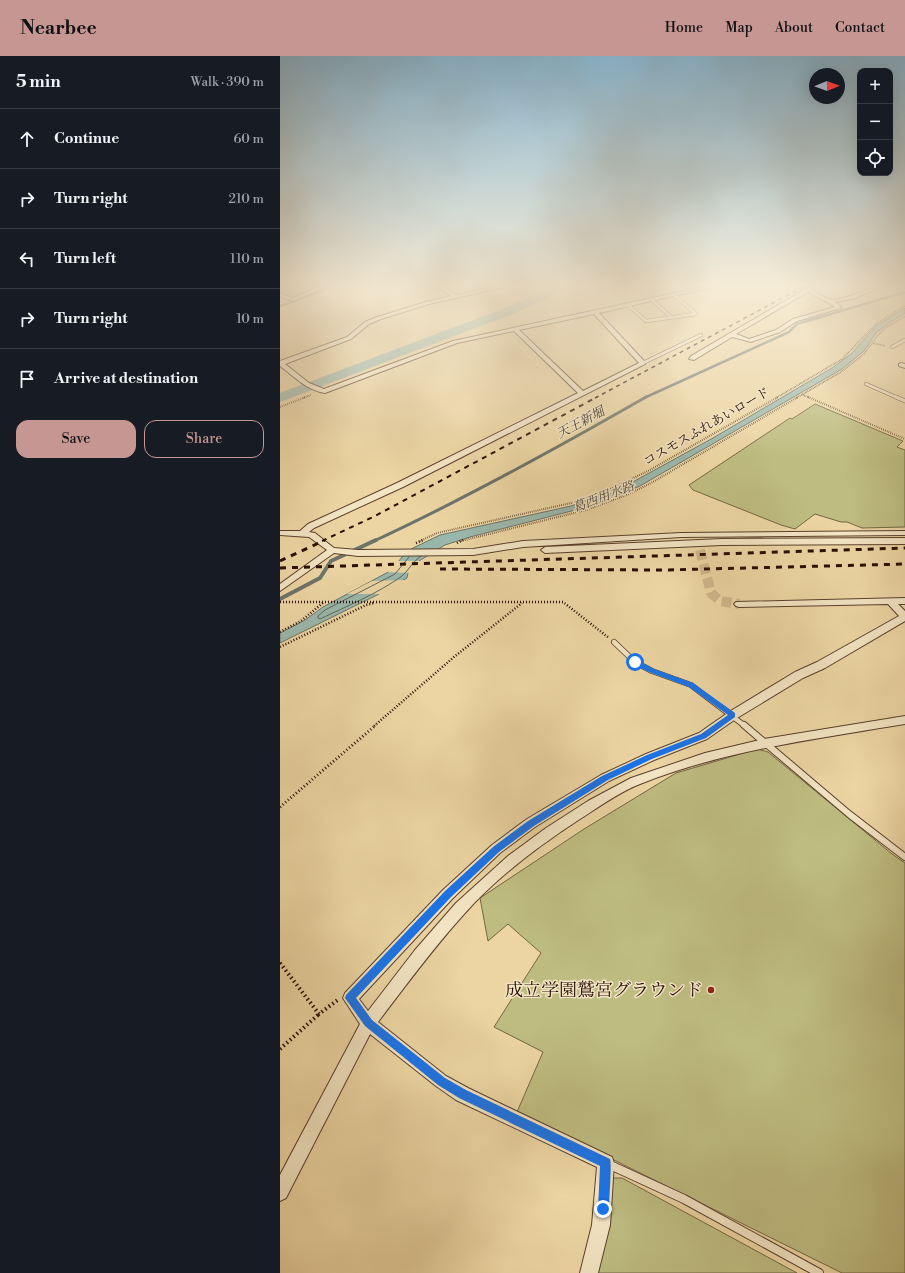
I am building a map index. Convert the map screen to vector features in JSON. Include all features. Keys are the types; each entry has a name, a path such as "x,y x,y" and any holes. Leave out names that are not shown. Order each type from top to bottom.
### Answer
{"street":[{"path":"280,363 333,344"},
{"path":"280,363 303,382 320,391 337,388 447,344"},
{"path":"530,344 582,393"},
{"path":"302,533 311,526 400,485 643,362 626,344"},
{"path":"692,359 693,356 716,344"},
{"path":"280,533 312,534 336,551 358,553 499,552 860,540 878,538 885,533"},
{"path":"484,551 523,544 681,535 905,534"},
{"path":"860,540 905,542"},
{"path":"280,588 336,551"},
{"path":"589,1273 603,1209 604,1174 606,1163 447,1085 368,1023 350,998 448,894 496,849 531,823 605,778 650,757 703,736 733,715 799,675 821,665 905,617 890,601"},
{"path":"739,604 905,601"},
{"path":"280,1192 368,1023 420,955 461,907 512,860 550,832 592,805 636,781 705,758 764,743 905,720"}],"lane":[{"path":"643,362 681,344"},
{"path":"892,347 898,344"},
{"path":"866,384 905,401"},
{"path":"614,642 635,662 652,671 691,685 733,715 849,814 905,857"},
{"path":"606,1163 684,1199 818,1273"}],"path":[{"name":"コスモスふれあいロード","path":"410,546 437,534 571,503 608,490 648,471 824,370 842,359 857,344"},
{"path":"446,553 451,546 463,540 564,517 629,494 651,484 841,372 856,362 872,344"},
{"path":"280,407 320,391"},
{"path":"803,395 905,439"},
{"path":"280,602 563,602 614,642"},
{"path":"280,632 301,621 325,602"},
{"path":"280,647 366,605 377,602"},
{"path":"280,806 454,656 523,603"},
{"path":"280,963 319,1014"},
{"path":"280,1049 339,998 350,998"}],"shaded area":[{"path":"815,404 903,441 897,447 905,450 905,527 862,528 847,522 841,522 815,514 795,529 781,525 693,490 689,485 790,418 792,419"},
{"name":"成立学園鷲宮グラウンド","path":"757,749 768,752 905,863 905,1273 842,1273 517,1112 543,1052 494,1027 541,953 508,924 488,941 480,898 584,829 676,773"},
{"path":"612,1178 622,1178 797,1273 598,1273 609,1228"}],"water":[{"name":"葛西用水路","path":"860,344 869,344 864,351 842,369 640,486 591,506 470,537 445,545 419,561 408,573 407,578 377,595 280,643 280,633 305,620 323,607 392,570 402,557 413,548 440,535 571,506 631,483 713,438 832,368 852,353"}],"pier":[{"path":"397,561 422,561 412,573 386,572 391,569"},
{"path":"406,580 384,594 347,594 372,581"}],"waterway":[{"path":"280,398 423,344"},
{"name":"天王新堀","path":"645,397 763,344"},
{"name":"天王新堀","path":"374,541 409,525 512,472 645,397"},
{"name":"天王新堀","path":"280,599 320,578 331,561 376,540"}],"tunnel":[{"path":"700,550 711,593 720,601 739,604"}],"railway":[{"path":"595,398 697,344"},
{"path":"322,541 375,516 597,397"},
{"path":"280,561 325,540"},
{"path":"280,568 905,548"},
{"path":"440,569 665,570 905,564"}],"place":[{"name":"成立学園鷲宮グラウンド","path":"711,990"}],"route":[{"path":"603,1209 604,1174 606,1163 462,1094 441,1081 368,1023 350,998 448,894 496,849 531,823 605,778 650,757 710,733 733,715 691,685 652,671 635,662"}]}
